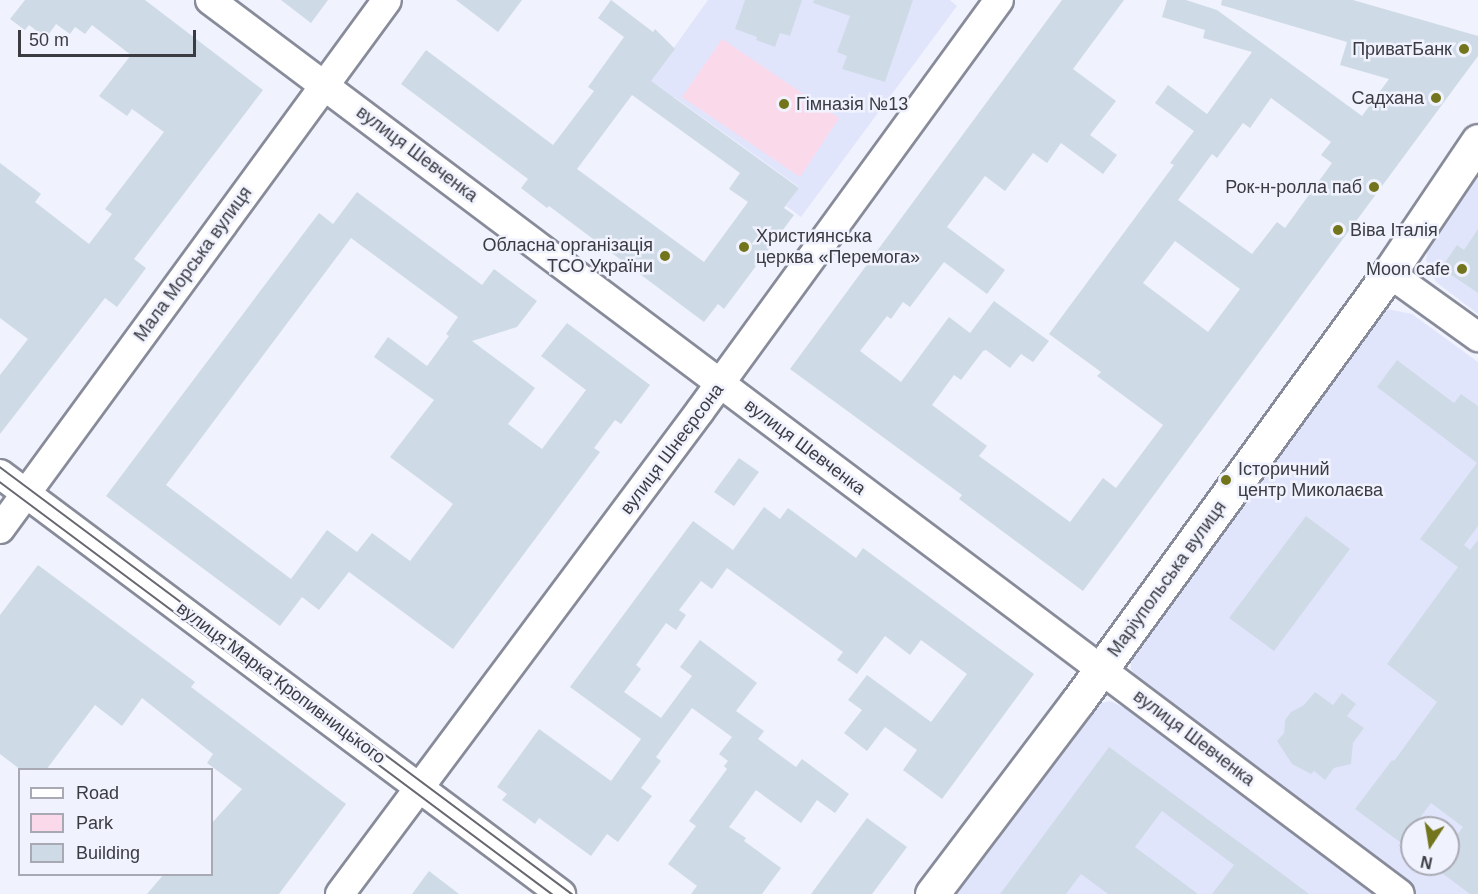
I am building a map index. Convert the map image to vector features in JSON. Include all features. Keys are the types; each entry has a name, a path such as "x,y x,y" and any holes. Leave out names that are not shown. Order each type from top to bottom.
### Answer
{"street":[{"name":"вулиця Шевченка","path":"210,0 1400,894"},
{"name":"Мала Морська вулиця","path":"0,529 387,0"},
{"name":"вулиця Шнеєрсона","path":"340,894 720,383 999,0"},
{"name":"Маріупольська вулиця","path":"932,894 1101,669 1389,273 1478,141"},
{"path":"1389,273 1478,337"},
{"name":"вулиця Марка Кропивницького","path":"0,474 561,894"}],"shaded area":[{"name":"Гімназія №13","path":"708,0 950,0 957,6 801,217 786,206 799,187 674,97 640,95"},
{"path":"1478,174 1478,314 1436,282 1426,260 1429,243"},
{"path":"1382,308 1412,314 1478,362 1478,894 1415,894 1148,694 1131,669 1131,651"},
{"path":"1110,701 1131,711 1373,894 949,894 1093,705"}],"green space":[{"path":"722,39 839,118 800,177 682,97"}],"building":[{"path":"25,0 145,0 263,90 134,259 146,268 117,307 105,298 0,434 0,375 28,339 0,318 0,163 41,194 35,202 89,244 112,214 105,209 164,132 132,109 127,116 99,96 131,55 92,25 85,34 75,27 70,34 56,24 46,38 29,25 25,30 10,19"},
{"path":"281,0 328,0 311,23"},
{"path":"456,0 522,0 498,32"},
{"path":"611,0 653,32 655,29 675,49 651,81 799,188 784,208 794,215 724,309 718,304 704,322 549,206 547,208 521,188 528,179 401,84 426,50 553,145 594,91 588,87 624,37 598,18","holes":["632,95 740,173 729,189 748,202 704,262 577,169"]},
{"path":"745,0 802,0 790,36 780,33 775,47 735,29"},
{"path":"814,0 913,0 885,82 842,69 847,56 837,52 850,16 813,3"},
{"path":"1062,0 1124,0 1073,69 1116,101 1090,135 1117,155 1103,174 1061,143 1047,163 1033,153 1005,191 985,176 947,227 1005,270 987,294 944,262 910,307 903,302 891,319 887,316 860,351 901,382 949,317 970,333 994,301 1049,341 1033,362 1021,354 1010,368 986,350 983,351 961,380 954,375 932,405 987,446 979,456 1070,522 1103,478 1116,488 1163,425 1097,376 1101,372 1049,334 1174,165 1170,163 1194,131 1155,103 1168,85 1207,114 1252,52 1203,38 1205,30 1162,17 1167,0 1186,0 1217,10 1362,116 1389,79 1340,65 1347,42 1221,5 1222,0 1353,0 1478,36 1478,56 1083,591 959,499 962,495 790,369","holes":["1271,98 1331,142 1321,155 1332,163 1285,228 1277,222 1252,254 1178,200 1212,154 1217,158 1243,123 1250,128","1175,241 1240,289 1208,332 1143,283"]},
{"path":"357,192 482,285 494,269 537,301 517,327 472,341 535,388 508,424 542,449 586,390 541,356 567,323 650,385 621,424 615,420 594,448 600,452 453,649 349,572 319,610 302,597 280,626 106,496 319,213 333,224","holes":["351,238 458,317 446,334 449,336 427,366 388,337 374,357 434,400 390,457 453,504 410,561 372,533 357,552 327,530 291,579 166,485"]},
{"path":"1478,229 1478,293 1441,268 1457,245 1464,250"},
{"path":"1397,360 1454,403 1461,394 1478,406 1478,526 1464,545 1470,550 1478,540 1478,894 1470,894 1446,876 1460,876 1460,831 1463,827 1460,825 1460,816 1448,816 1431,803 1421,816 1400,816 1400,842 1355,809 1437,702 1387,664 1458,567 1420,539 1477,463 1377,387"},
{"path":"739,458 759,472 734,506 714,492"},
{"path":"764,507 780,519 788,508 856,558 863,548 1034,674 942,799 903,770 917,750 885,727 867,751 844,733 862,710 848,700 867,675 931,722 967,674 921,640 910,655 885,636 857,674 837,660 843,652 727,568 712,589 701,581 679,610 686,615 676,630 666,623 636,665 641,669 624,692 661,718 692,676 680,667 700,640 757,683 736,711 764,731 758,739 796,767 802,759 849,794 835,813 817,800 801,823 756,790 729,827 746,838 744,841 781,868 762,894 691,894 697,886 668,864 696,826 689,821 727,769 724,766 728,761 719,754 732,737 692,708 656,757 661,761 641,788 652,796 618,842 607,834 591,856 539,818 535,824 502,800 507,794 497,787 539,729 611,781 641,739 570,687 693,521 733,550"},
{"path":"1306,516 1350,549 1274,651 1229,618"},
{"path":"38,565 195,682 191,687 346,804 279,894 147,894 162,876 213,876 213,822 242,789 207,763 213,754 142,698 122,726 95,705 48,768 18,768 0,754 0,615"},
{"path":"1315,692 1333,705 1342,693 1356,704 1347,716 1364,728 1353,743 1351,764 1334,768 1325,780 1314,771 1311,774 1292,764 1277,741 1284,733 1285,720 1291,712 1304,705"},
{"path":"1109,747 1309,894 1212,894 1234,865 1162,811 1135,847 1198,894 1108,894 1081,874 1066,894 1000,894"},
{"path":"867,818 907,847 872,894 811,894"},
{"path":"429,871 459,894 412,894"}],"tram line":[{"path":"0,467 572,894"},
{"path":"0,482 552,894"}],"place":[{"name":"ПриватБанк","path":"1464,49"},
{"name":"Садхана","path":"1436,98"},
{"name":"Гімназія №13","path":"784,104"},
{"name":"Рок-н-ролла паб","path":"1374,187"},
{"name":"Віва Італія","path":"1338,230"},
{"name":"Християнська церква «Перемога»","path":"744,247"},
{"name":"Обласна організація ТСО України","path":"665,256"},
{"name":"Moon cafe","path":"1462,269"},
{"name":"Історичний центр Миколаєва","path":"1226,480"}]}
